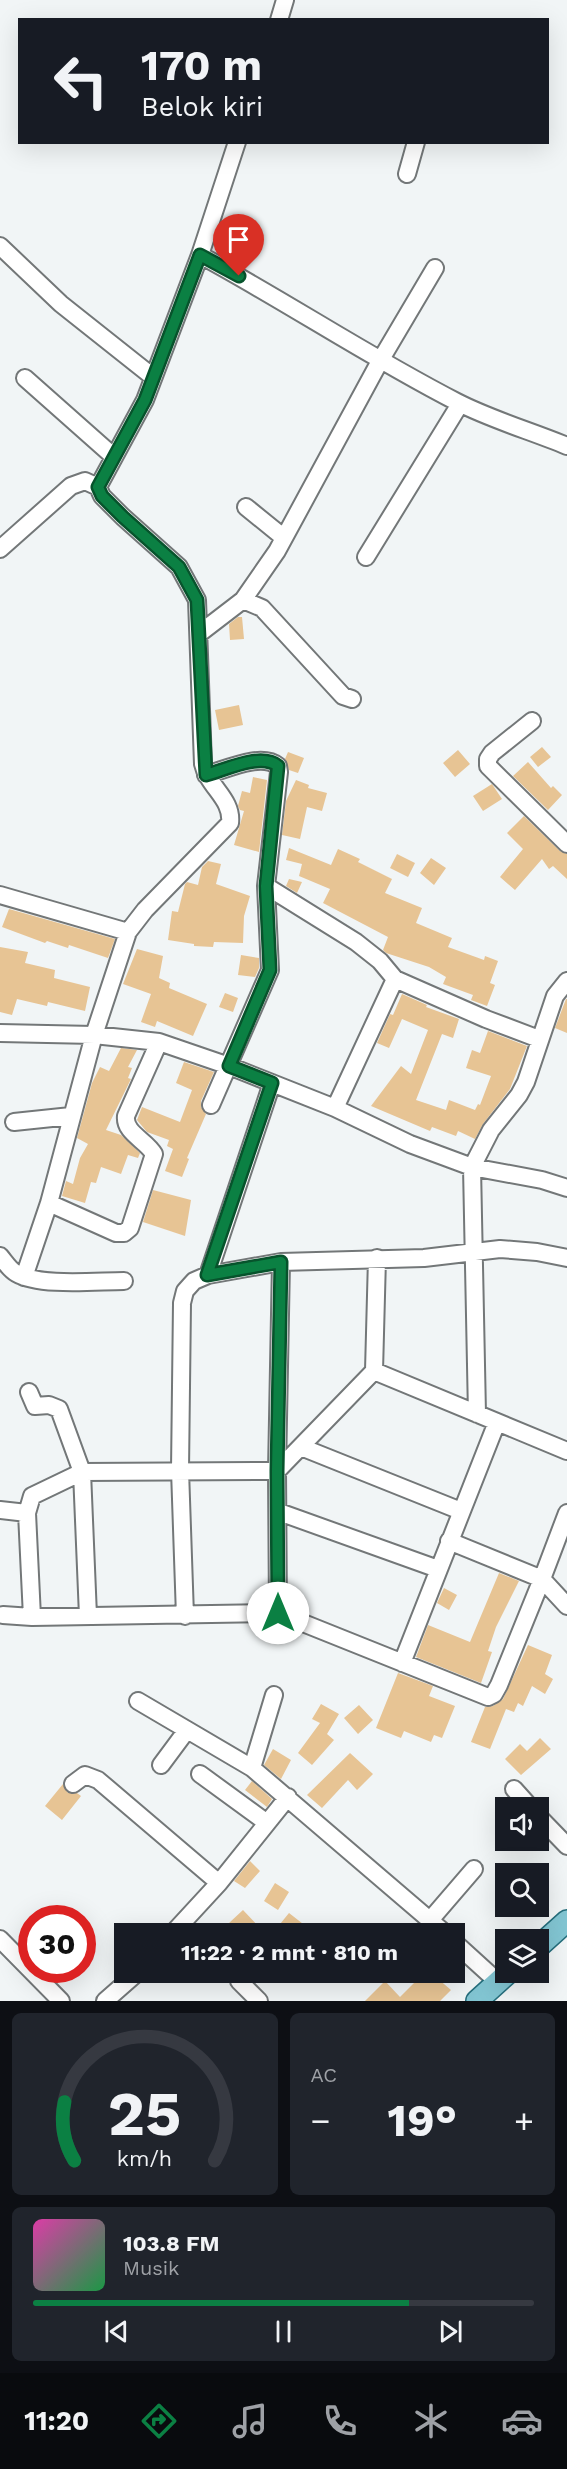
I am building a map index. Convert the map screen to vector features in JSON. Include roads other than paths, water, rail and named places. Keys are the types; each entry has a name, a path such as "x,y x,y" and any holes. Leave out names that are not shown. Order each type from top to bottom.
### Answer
{"main road":[{"path":"549,1938 567,1922"},
{"path":"477,2001 496,1983"}],"street":[{"path":"280,18 285,0"},
{"path":"98,487 145,400 200,255 236,144"},
{"path":"407,174 415,144"},
{"path":"0,246 61,304 153,377"},
{"path":"200,255 277,297 380,361 460,404 567,446"},
{"path":"200,633 243,600 283,537 380,361 435,268"},
{"path":"25,378 113,456"},
{"path":"366,557 460,404"},
{"path":"0,549 71,486 85,482 98,487 102,496 123,517 179,567 197,600 206,775 229,806 230,823 145,910 128,932 94,1035 49,1203 24,1277"},
{"path":"246,507 283,537"},
{"path":"243,600 262,608 343,696 352,699"},
{"path":"532,721 492,753 488,759 488,766 567,844"},
{"path":"206,775 261,760 272,760 278,766 266,886 270,970 211,1105"},
{"path":"266,886 356,942 380,960 395,979 539,1038"},
{"path":"0,895 128,932"},
{"path":"335,1108 395,979"},
{"path":"477,1414 472,1167 490,1130 519,1095 555,996 567,981"},
{"path":"0,1033 94,1035 159,1042 229,1066 335,1108 410,1144 472,1167 542,1180 567,1188"},
{"path":"49,1203 116,1233 124,1233 130,1228 154,1154 129,1130 125,1123 126,1116 159,1042"},
{"path":"207,1275 272,1083"},
{"path":"14,1122 71,1116"},
{"path":"185,1616 180,1470 182,1303 185,1291 194,1281 207,1275 281,1262 424,1258 500,1249 537,1252 567,1258"},
{"path":"0,1256 14,1273 24,1277 67,1281 124,1281"},
{"path":"32,1617 27,1513 32,1496 82,1472 277,1471 374,1371 377,1258"},
{"path":"278,1613 277,1471 281,1262"},
{"path":"374,1371 567,1451"},
{"path":"28,1392 35,1406 49,1405 58,1409 82,1472 88,1616"},
{"path":"402,1664 460,1511 497,1422"},
{"path":"301,1447 460,1511"},
{"path":"0,1510 27,1513"},
{"path":"279,1512 438,1569"},
{"path":"3,1615 32,1617 185,1616 278,1613 482,1696 494,1694 567,1513"},
{"path":"449,1541 542,1578 567,1605"},
{"path":"252,1768 274,1695"},
{"path":"138,1701 252,1768 435,1923"},
{"path":"161,1765 187,1730"},
{"path":"200,1774 267,1823"},
{"path":"73,1784 85,1775 98,1779 219,1883"},
{"path":"514,1789 521,1797"},
{"path":"182,1923 219,1883 288,1797"},
{"path":"549,1827 567,1846"},
{"path":"431,1919 474,1869"},
{"path":"0,1939 61,2001"},
{"path":"465,1949 495,1971"},
{"path":"105,2001 125,1983"},
{"path":"241,1983 259,2001"}]}
